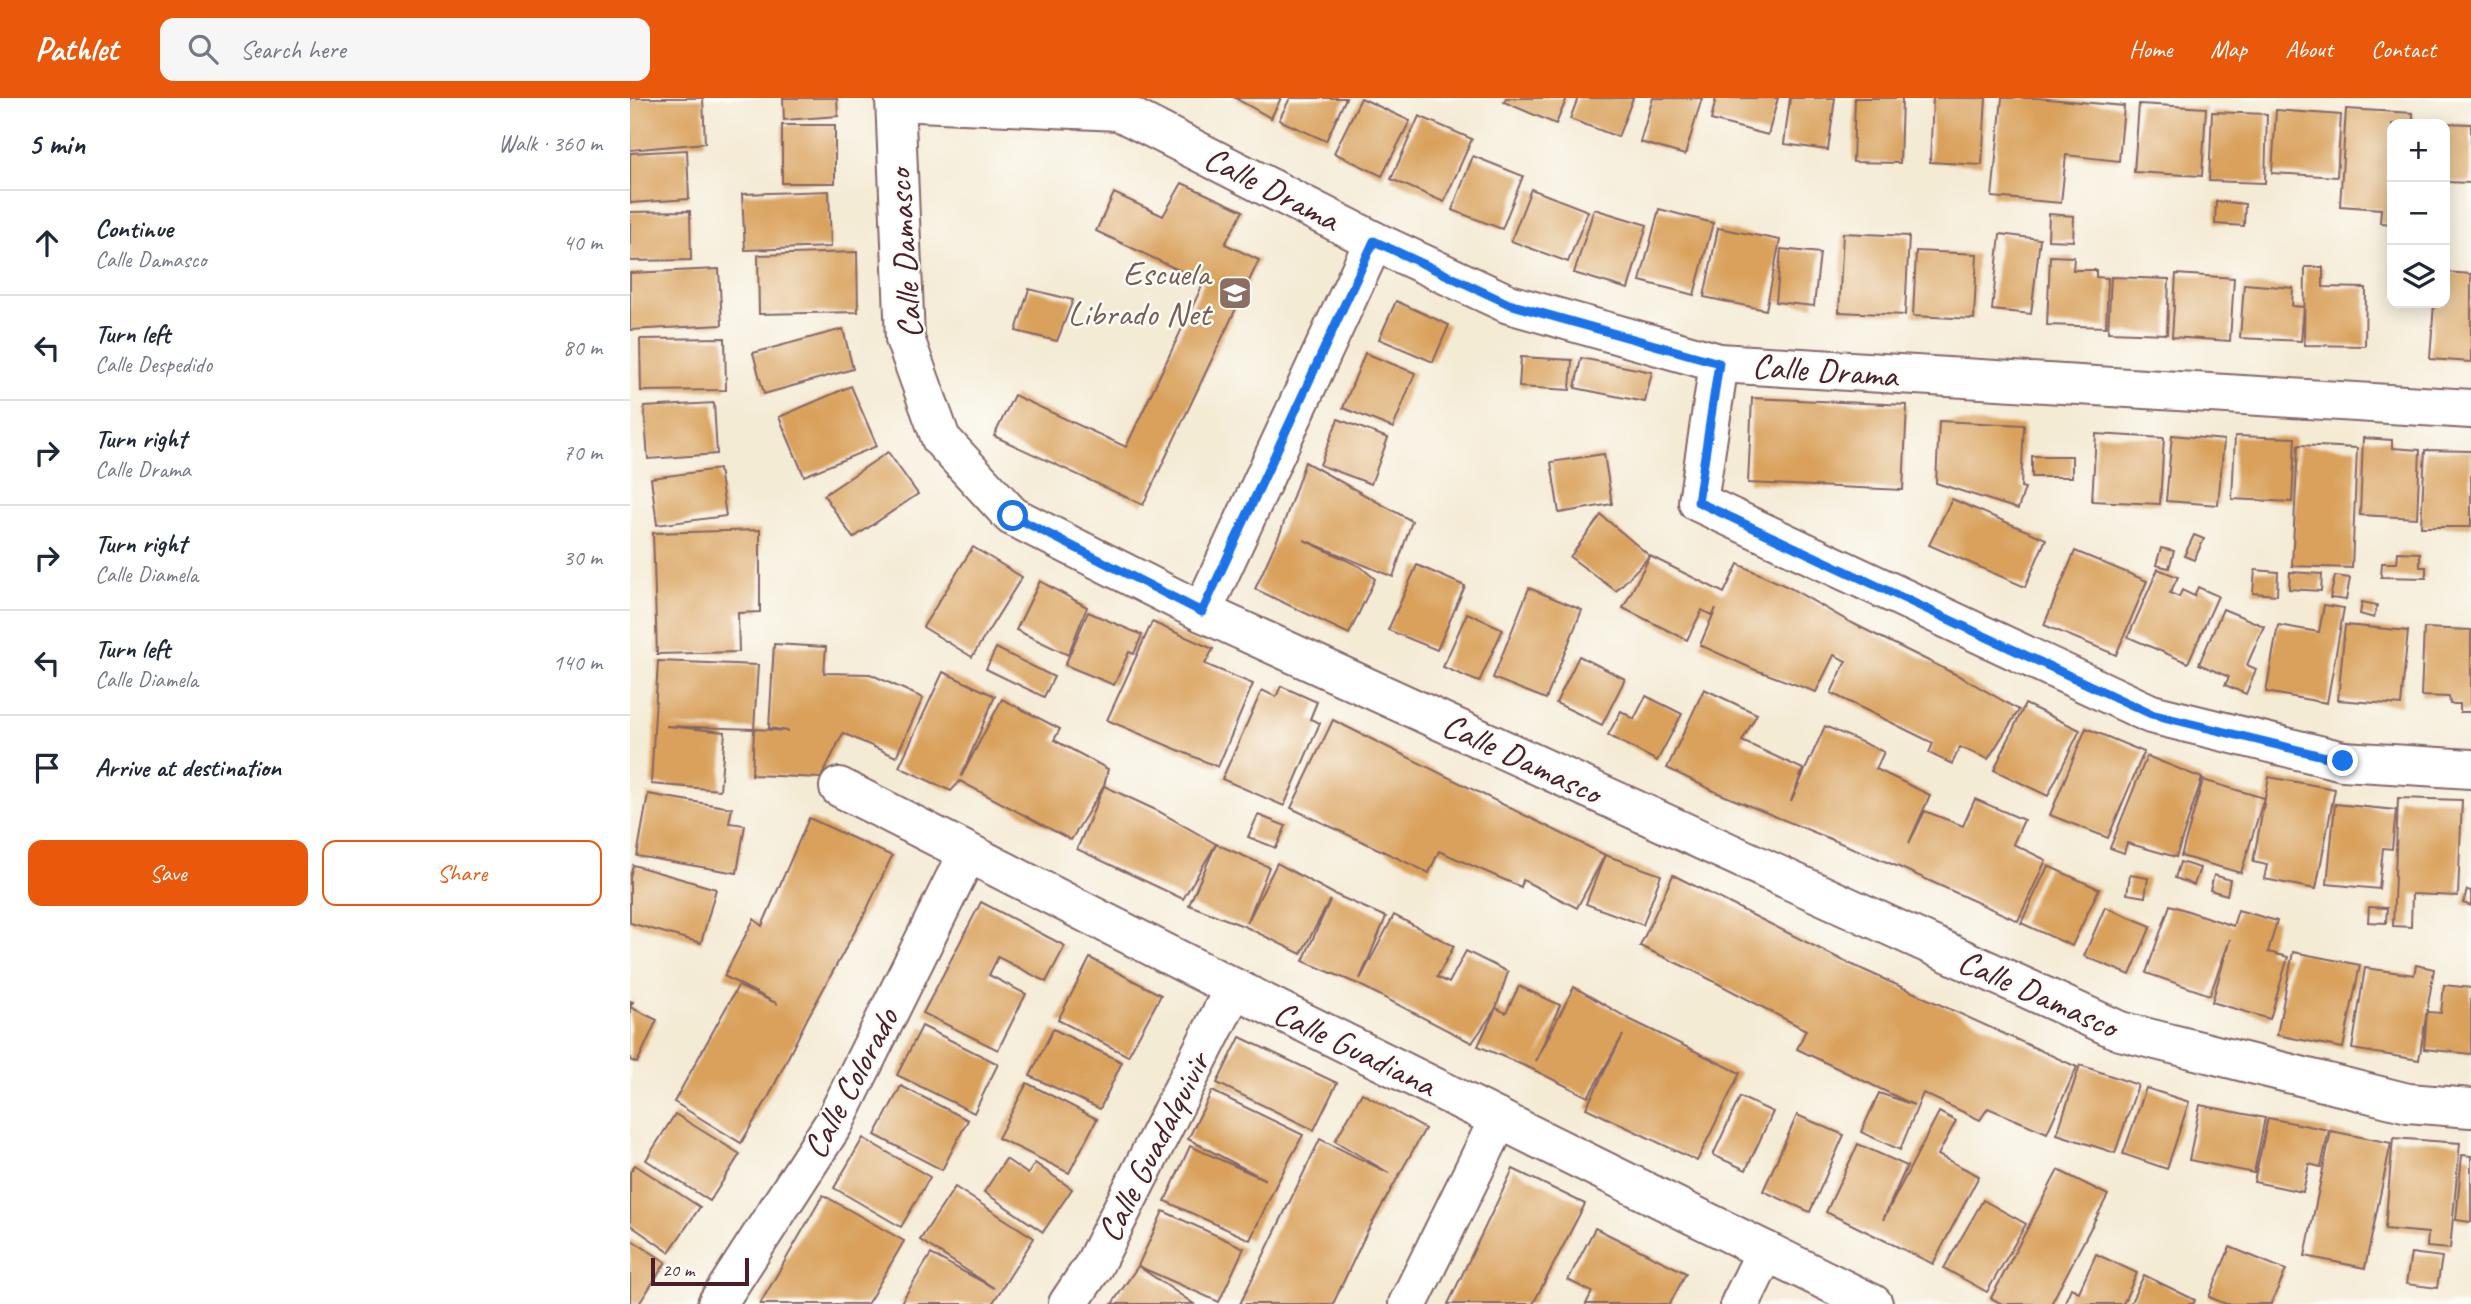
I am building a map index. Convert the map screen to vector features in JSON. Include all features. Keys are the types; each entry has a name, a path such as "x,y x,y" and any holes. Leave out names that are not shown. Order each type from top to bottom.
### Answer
{"street":[{"name":"Calle Drama","path":"895,99 1119,111 1374,241 1509,304 1719,363 2471,410"},
{"name":"Calle Damasco","path":"895,99 905,339 941,439 1013,516 1202,612 2120,1031 2408,1103 2471,1108"},
{"path":"1202,612 1374,241"},
{"path":"1719,363 1698,502 2151,714 2343,761 2471,769"},
{"name":"Calle Guadiana","path":"839,787 1234,988 1874,1304"},
{"name":"Calle Colorado","path":"717,1304 834,1123 967,854"},
{"name":"Calle Guadalquivir","path":"1068,1304 1094,1265 1234,988"},
{"path":"1408,1304 1499,1119"},
{"path":"1740,1304 1766,1251"}],"building":[{"path":"630,98 703,98 705,143 630,150"},
{"path":"783,98 837,98 838,116 784,120"},
{"path":"1235,98 1281,98 1271,118"},
{"path":"1290,98 1346,98 1326,141 1279,120"},
{"path":"1361,98 1410,121 1382,176 1334,153"},
{"path":"1506,98 1567,98 1556,124 1504,102"},
{"path":"1578,98 1633,98 1618,137 1570,119"},
{"path":"1653,98 1702,98 1685,155 1640,142"},
{"path":"1716,98 1778,98 1768,135 1711,120"},
{"path":"1790,98 1835,98 1828,150 1784,144"},
{"path":"1855,98 1902,98 1900,163 1853,162"},
{"path":"1933,98 1986,98 1982,165 1930,162"},
{"path":"2002,98 2037,98 2124,106 2119,161 2066,155 2061,203 1992,197"},
{"path":"2139,104 2206,108 2202,176 2134,172"},
{"path":"2346,109 2413,113 2413,119 2387,119 2387,224 2380,223 2381,209 2340,206"},
{"path":"2276,110 2341,115 2337,177 2272,173"},
{"path":"2212,112 2267,114 2265,183 2209,181"},
{"path":"1419,116 1472,139 1444,202 1391,179"},
{"path":"2450,123 2471,124 2471,183 2450,182"},
{"path":"782,125 835,125 835,183 782,183"},
{"path":"687,150 689,199 630,203 630,153"},
{"path":"1473,156 1523,176 1502,229 1452,210"},
{"path":"1182,183 1243,211 1225,244 1259,260 1143,505 994,436 1014,395 1126,447 1204,282 1096,231 1114,193 1163,216"},
{"path":"1531,189 1588,211 1568,262 1511,241"},
{"path":"829,191 831,247 745,250 742,194"},
{"path":"2216,201 2245,204 2244,226 2215,224"},
{"path":"1594,209 1647,225 1628,289 1574,273"},
{"path":"1659,209 1713,223 1694,295 1640,281"},
{"path":"690,211 691,260 630,261 630,212"},
{"path":"2049,214 2074,216 2073,241 2048,240"},
{"path":"1718,228 1780,240 1766,310 1704,297"},
{"path":"1843,233 1909,236 1905,315 1839,312"},
{"path":"2000,234 2040,239 2031,314 1992,310"},
{"path":"1781,249 1820,253 1814,306 1776,302"},
{"path":"1916,251 1977,254 1974,319 1913,316"},
{"path":"857,252 858,312 759,314 758,255"},
{"path":"2050,256 2074,257 2073,270 2096,270 2096,277 2108,278 2106,327 2047,325"},
{"path":"2305,267 2323,267 2323,287 2366,288 2365,346 2304,345"},
{"path":"719,269 722,325 630,330 630,273"},
{"path":"2450,272 2471,274 2471,362 2430,359 2434,308 2450,308"},
{"path":"2176,274 2234,278 2230,341 2172,337"},
{"path":"2111,277 2169,279 2167,334 2108,332"},
{"path":"2244,284 2293,288 2292,306 2304,307 2301,341 2240,338"},
{"path":"1029,289 1073,300 1057,341 1016,331"},
{"path":"1396,301 1449,325 1433,362 1379,339"},
{"path":"843,329 853,369 764,394 753,353"},
{"path":"725,338 726,390 641,391 640,339"},
{"path":"1365,353 1415,373 1393,428 1343,408"},
{"path":"1521,357 1572,360 1570,390 1519,387"},
{"path":"1581,358 1652,372 1645,402 1575,388"},
{"path":"851,386 877,446 804,476 779,417"},
{"path":"1752,398 1907,405 1903,490 1748,483"},
{"path":"714,403 717,454 648,459 644,407"},
{"path":"1338,419 1388,438 1371,484 1320,465"},
{"path":"1939,421 2024,425 2021,487 2025,488 2018,509 1936,483"},
{"path":"2096,434 2164,438 2160,504 2092,501"},
{"path":"2172,435 2224,440 2218,505 2166,501"},
{"path":"2235,436 2295,438 2292,502 2232,499"},
{"path":"2363,438 2392,440 2392,448 2420,450 2417,518 2360,515"},
{"path":"2298,445 2357,448 2352,568 2292,566"},
{"path":"2425,450 2471,451 2471,527 2421,527"},
{"path":"888,452 918,494 853,538 824,495"},
{"path":"1604,454 1612,504 1559,513 1551,462"},
{"path":"2032,456 2072,456 2072,477 2032,477"},
{"path":"1305,462 1412,521 1393,577 1304,540 1361,567 1375,579 1349,634 1255,589 1281,531"},
{"path":"719,469 726,516 657,525 651,478"},
{"path":"1952,499 2046,539 2025,587 1929,545"},
{"path":"1601,515 1650,556 1616,591 1570,557"},
{"path":"760,530 760,612 738,613 739,652 657,654 653,533"},
{"path":"2194,535 2204,539 2194,560 2184,556"},
{"path":"973,547 1022,577 972,657 923,627"},
{"path":"2161,548 2174,551 2169,568 2156,565"},
{"path":"2075,551 2147,581 2116,655 2044,625"},
{"path":"2398,552 2420,553 2420,567 2426,567 2426,578 2381,577 2382,563 2397,563"},
{"path":"1650,556 1724,593 1738,564 1790,588 2019,710 1988,759 1960,747 1952,764 1929,753 1933,743 1831,693 1846,661 1834,655 1816,692 1753,669 1700,645 1713,616 1702,610 1687,640 1623,608"},
{"path":"1417,565 1465,586 1437,650 1388,630"},
{"path":"2158,569 2178,577 2170,593 2179,597 2182,590 2194,596 2198,587 2218,596 2188,663 2128,637"},
{"path":"2255,570 2278,572 2277,595 2253,593"},
{"path":"2290,572 2322,574 2321,591 2289,589"},
{"path":"2335,576 2350,578 2346,600 2330,598"},
{"path":"1040,581 1087,607 1068,655 1016,630"},
{"path":"1529,588 1582,610 1546,699 1493,678"},
{"path":"2362,602 2377,605 2374,618 2360,614"},
{"path":"2324,605 2344,608 2327,703 2266,692 2278,625 2319,632"},
{"path":"2223,609 2264,626 2247,665 2256,669 2246,694 2225,685 2229,677 2199,664"},
{"path":"1088,612 1142,635 1134,654 1129,652 1114,685 1065,665"},
{"path":"1467,613 1503,629 1479,682 1443,667"},
{"path":"1152,622 1213,649 1205,664 1253,684 1218,767 1107,720"},
{"path":"2345,625 2408,631 2401,705 2338,700"},
{"path":"2424,628 2471,630 2471,712 2460,712 2460,704 2450,704 2449,697 2421,696"},
{"path":"774,644 826,647 824,673 870,674 923,698 896,757 843,733 821,778 752,775 754,729 789,731 769,728"},
{"path":"996,648 1054,677 1044,697 986,669"},
{"path":"1579,656 1625,679 1602,725 1556,703"},
{"path":"658,661 758,665 754,729 666,726 725,732 720,790 651,784"},
{"path":"943,672 995,696 961,777 1002,699 1060,729 1054,740 1108,769 1104,786 1071,840 960,781 951,791 899,767"},
{"path":"1281,686 1317,702 1310,719 1320,723 1284,806 1222,779 1262,690 1276,697"},
{"path":"1704,689 1757,714 1742,741 1803,769 1791,801 1825,726 1884,752 1876,769 1930,795 1909,843 1925,811 1963,826 1975,799 2024,820 2013,844 2046,860 2018,921 1899,867 1718,793 1667,768"},
{"path":"1646,696 1682,714 1657,761 1608,735 1621,711 1634,719"},
{"path":"2025,704 2080,730 2048,796 1994,770"},
{"path":"1333,720 1605,855 1577,908 1523,880 1521,887 1439,851 1429,873 1291,808"},
{"path":"2086,728 2144,752 2108,838 2050,815"},
{"path":"2147,756 2202,778 2176,857 2127,843 2124,853 2110,848"},
{"path":"2269,777 2335,789 2316,889 2264,879 2267,865 2253,862"},
{"path":"2203,780 2264,798 2241,873 2181,856"},
{"path":"1104,786 1158,811 1216,844 1183,899 1077,849"},
{"path":"648,794 732,808 729,823 745,825 737,873 637,856"},
{"path":"2398,798 2462,800 2458,896 2412,894 2411,927 2393,926"},
{"path":"2335,804 2396,810 2392,849 2383,848 2379,889 2327,884"},
{"path":"1258,815 1286,826 1276,848 1248,837"},
{"path":"809,818 892,856 769,1096 741,1143 674,1102 738,986 778,1004 724,976 754,919 762,926"},
{"path":"1216,844 1269,867 1247,923 1277,863 1334,894 1386,917 1360,979 1394,915 1454,946 1437,977 1449,983 1466,951 1508,972 1496,1008 1472,1043 1358,984 1303,961 1330,900 1301,954 1246,927 1189,905"},
{"path":"1605,855 1661,875 1643,925 1586,904"},
{"path":"2180,862 2200,868 2194,885 2175,878"},
{"path":"633,865 716,889 701,943 630,923 630,877"},
{"path":"2048,866 2099,889 2072,946 2021,923"},
{"path":"1673,875 1842,960 2077,1067 2047,1133 1988,1108 1980,1120 1923,1093 1900,1150 1861,1132 1879,1093 1914,1105 1797,1049 1806,1030 1640,946"},
{"path":"2130,875 2148,878 2145,897 2127,894"},
{"path":"2214,875 2230,880 2227,895 2210,890"},
{"path":"2467,890 2471,891 2471,906 2463,903"},
{"path":"981,902 1065,946 1046,982 998,957 989,975 1026,994 998,1050 923,1013"},
{"path":"2170,905 2233,926 2238,910 2277,921 2268,952 2288,957 2270,1019 2212,1002 2230,939 2210,995 2146,973"},
{"path":"2105,907 2151,926 2130,975 2084,956"},
{"path":"2369,907 2387,908 2386,923 2368,922"},
{"path":"2293,952 2360,965 2343,1048 2277,1035"},
{"path":"1090,958 1161,995 1128,1056 1058,1020"},
{"path":"2416,965 2434,969 2419,1060 2352,1049 2365,968 2414,975"},
{"path":"2444,985 2471,988 2471,1054 2424,1049 2427,1012 2441,1013"},
{"path":"1519,986 1560,1005 1536,1061 1574,987 1631,1020 1740,1073 1697,1161 1586,1108 1623,1035 1588,1097 1478,1046 1496,1008 1506,1013"},
{"path":"630,1007 657,1020 637,1063 630,1060"},
{"path":"922,1026 998,1064 974,1113 897,1075"},
{"path":"1053,1029 1122,1062 1100,1109 1030,1076"},
{"path":"1240,1037 1337,1083 1314,1130 1217,1083"},
{"path":"2080,1065 2138,1085 2115,1153 2057,1134"},
{"path":"1027,1083 1097,1119 1069,1173 998,1138"},
{"path":"901,1086 968,1120 942,1170 875,1135"},
{"path":"2146,1088 2189,1102 2167,1169 2123,1154"},
{"path":"1212,1091 1303,1135 1250,1240 1165,1201 1190,1146 1266,1180 1188,1139"},
{"path":"1362,1093 1425,1129 1366,1234 1333,1304 1240,1304 1320,1139 1389,1173 1335,1141"},
{"path":"1740,1097 1773,1112 1746,1170 1713,1155"},
{"path":"2200,1105 2265,1118 2254,1173 2189,1160"},
{"path":"1939,1112 1956,1121 1938,1155 1979,1176 1933,1264 1826,1212 1858,1144 1907,1166 1883,1220"},
{"path":"675,1114 740,1154 710,1201 646,1160"},
{"path":"1797,1115 1844,1135 1810,1212 1763,1191"},
{"path":"2268,1118 2329,1130 2321,1167 2309,1164 2303,1192 2254,1182"},
{"path":"2331,1131 2391,1143 2365,1268 2305,1256"},
{"path":"863,1138 930,1177 901,1227 834,1188"},
{"path":"2393,1138 2460,1143 2450,1249 2427,1247 2428,1233 2385,1229"},
{"path":"2462,1155 2471,1156 2471,1222 2456,1220"},
{"path":"1006,1159 1028,1174 1035,1163 1072,1189 1043,1232 984,1192"},
{"path":"635,1165 700,1207 669,1252 630,1225 630,1172"},
{"path":"1513,1169 1585,1204 1533,1304 1448,1304"},
{"path":"2058,1170 2108,1195 2051,1304 2002,1304 1991,1298"},
{"path":"955,1187 1034,1238 992,1304 900,1304 931,1254 994,1288 920,1240"},
{"path":"823,1195 904,1241 867,1304 760,1304"},
{"path":"1983,1200 2026,1224 1987,1292 1944,1268"},
{"path":"1163,1211 1244,1248 1219,1302 1138,1266"},
{"path":"1595,1228 1686,1273 1670,1304 1586,1304 1592,1292 1568,1280"},
{"path":"630,1239 666,1262 639,1304 630,1303"},
{"path":"2230,1247 2286,1270 2271,1304 2226,1304 2209,1297"},
{"path":"2411,1253 2442,1257 2437,1288 2406,1284"},
{"path":"2096,1254 2137,1273 2123,1304 2064,1304 2071,1288 2079,1292"},
{"path":"1138,1266 1194,1304 1112,1304"},
{"path":"2144,1275 2195,1300 2193,1304 2130,1304"}],"place":[{"name":"Escuela Librado Net","path":"1235,293"}],"route":[{"path":"1013,516 1202,612 1374,241 1509,304 1719,363 1698,502 2151,714 2343,761"}]}
